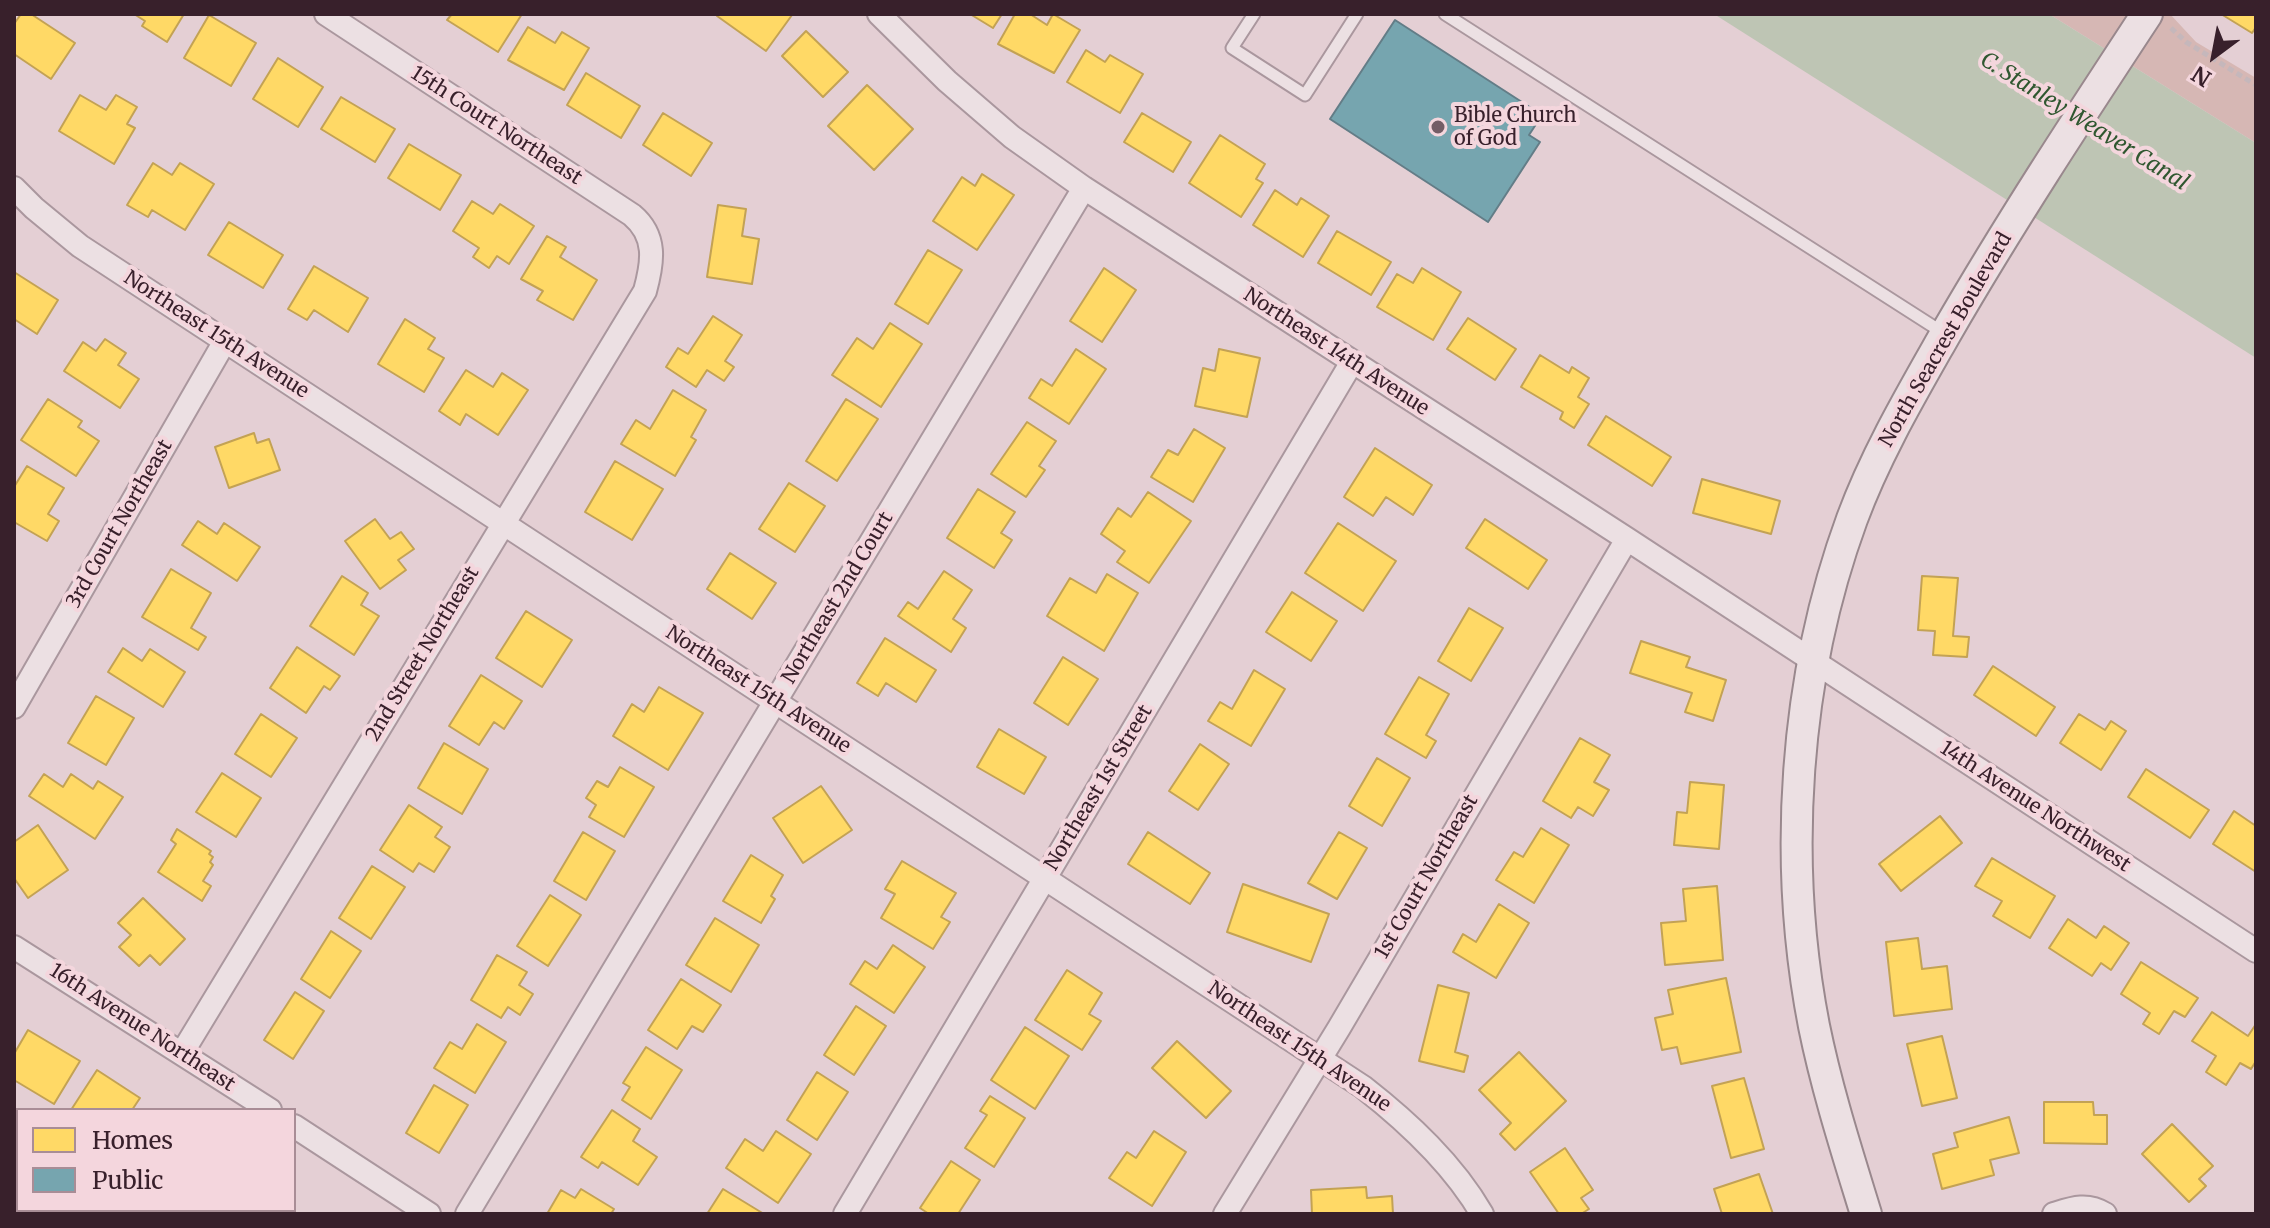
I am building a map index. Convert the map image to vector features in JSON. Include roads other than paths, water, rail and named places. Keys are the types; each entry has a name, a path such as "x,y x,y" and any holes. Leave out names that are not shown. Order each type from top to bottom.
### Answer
{"street":[{"name":"15th Court Northeast","path":"326,14 632,215 648,233 652,251"},
{"name":"Northeast 14th Avenue","path":"879,14 947,81 1012,137 1084,188 1815,662"},
{"name":"North Seacrest Boulevard","path":"1866,1214 1828,1086 1814,1025 1803,947 1798,868 1799,790 1804,731 1829,596 1868,480 1911,393 2017,217 2129,41 2156,18"},
{"name":"Northeast 15th Avenue","path":"14,188 80,246 1363,1087 1415,1130 1452,1171 1482,1214"},
{"name":"Northeast 2nd Court","path":"467,1214 1084,188"},
{"name":"2nd Street Northeast","path":"182,1053 645,291 651,271 652,251"},
{"name":"3rd Court Northeast","path":"14,707 225,341"},
{"name":"Northeast 1st Street","path":"845,1214 1352,362"},
{"name":"1st Court Northeast","path":"1225,1214 1627,539"},
{"name":"14th Avenue Northwest","path":"1815,662 2256,951"},
{"name":"16th Avenue Northeast","path":"14,947 267,1108"},
{"path":"296,1127 429,1214"},
{"path":"2054,1214 2076,1207 2093,1207 2105,1214"}],"lane":[{"path":"1254,14 1232,48 1305,95 1357,14"},
{"path":"1445,14 1945,335"}],"water":[{"name":"C. Stanley Weaver Canal","path":"1714,14 2049,14 2256,143 2256,358"}],"place":[{"name":"Bible Church of God","path":"1438,127"}]}
